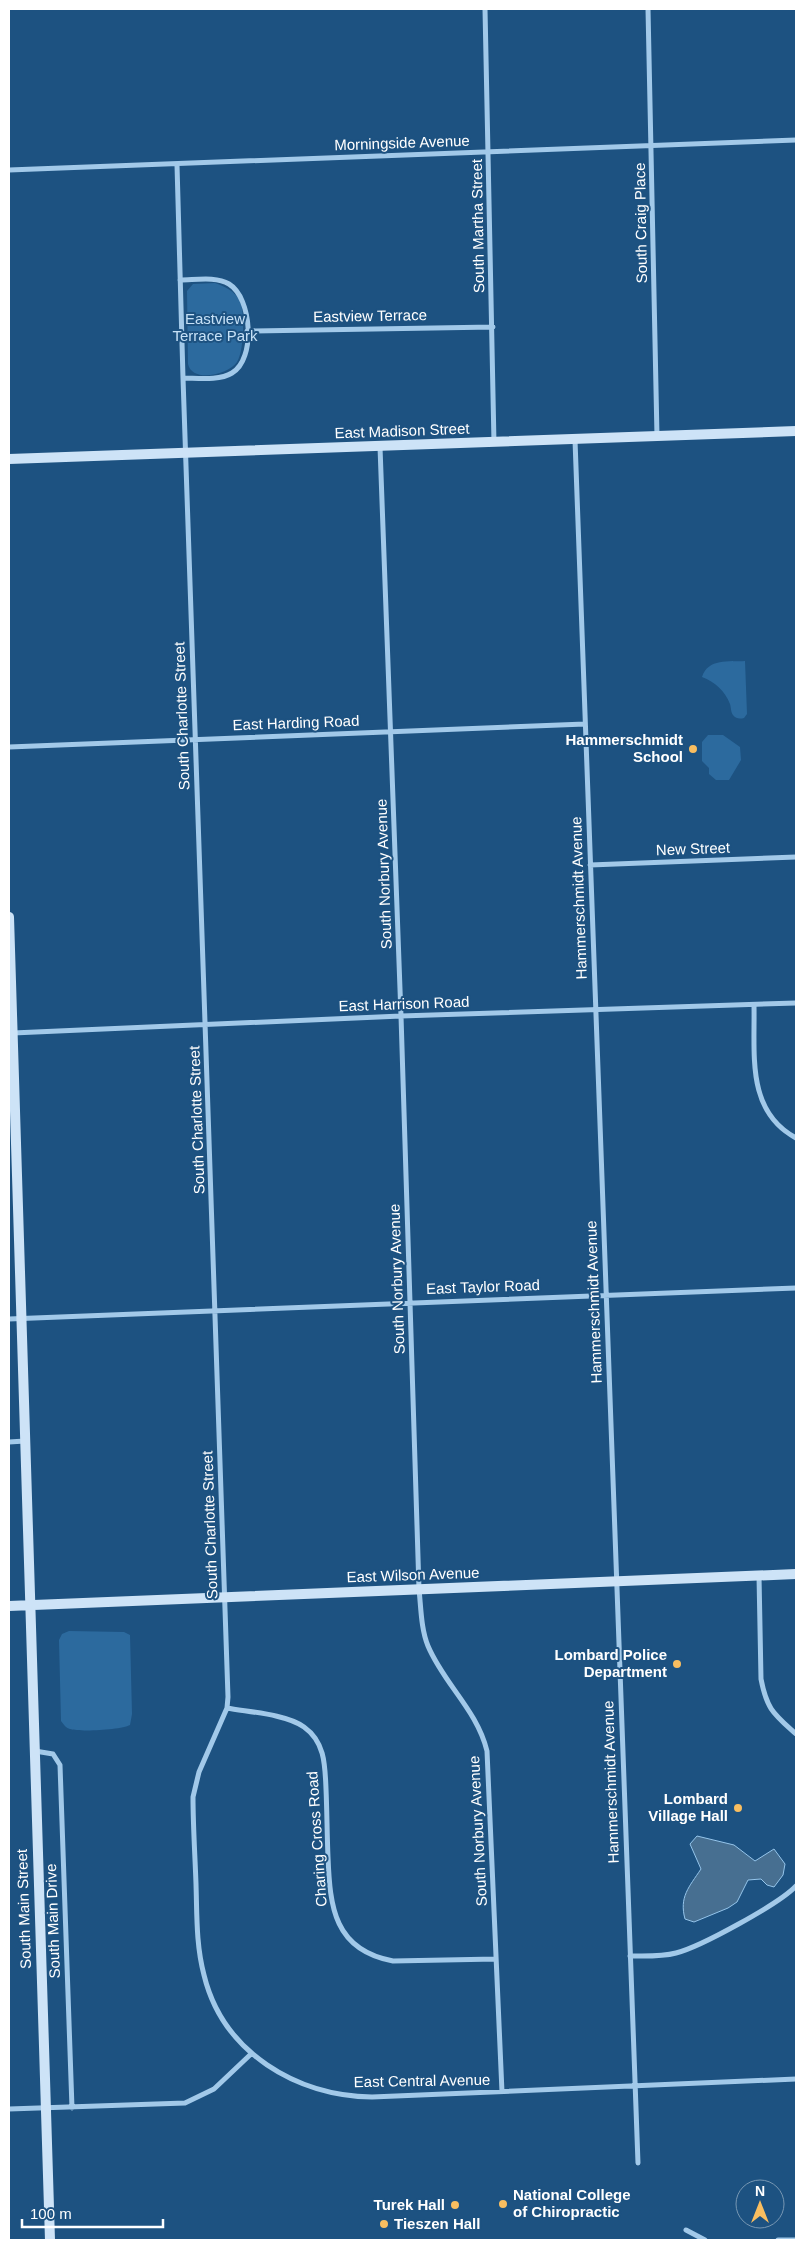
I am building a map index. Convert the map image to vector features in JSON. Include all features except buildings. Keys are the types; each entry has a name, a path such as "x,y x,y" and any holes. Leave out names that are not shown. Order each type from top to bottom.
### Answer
{"street":[{"name":"South Martha Street","path":"485,9 494,443"},
{"name":"South Craig Place","path":"648,9 657,437"},
{"name":"Morningside Avenue","path":"9,170 796,140"},
{"name":"South Charlotte Street","path":"178,165 182,378 206,1025 227,1708 199,1772 194,1790 197,1934 199,1954 211,1996 226,2023 251,2054"},
{"path":"180,280 212,279 229,284 237,291 246,306 247,331 245,358 232,373 218,377 182,378"},
{"name":"Eastview Terrace","path":"247,331 492,326"},
{"name":"East Madison Street","path":"9,459 380,448 796,431"},
{"name":"Hammerschmidt Avenue","path":"575,440 638,2163"},
{"name":"South Norbury Avenue","path":"380,448 401,1016 419,1589 424,1631 428,1645 475,1718 487,1751 502,2092"},
{"name":"East Harding Road","path":"9,747 585,724"},
{"name":"New Street","path":"590,865 796,857"},
{"name":"South Main Street","path":"9,917 12,1114 31,1606 44,2107 50,2240"},
{"name":"East Harrison Road","path":"12,1033 401,1016 796,1003"},
{"path":"754,1005 756,1076 760,1099 769,1116 796,1138"},
{"name":"East Taylor Road","path":"9,1319 796,1288"},
{"path":"9,1442 25,1441"},
{"name":"East Wilson Avenue","path":"9,1606 796,1574"},
{"path":"759,1576 761,1679 764,1696 770,1711 796,1734"},
{"name":"Charing Cross Road","path":"227,1708 294,1722 310,1732 319,1745 325,1771 330,1900 336,1918 353,1943 369,1954 393,1961 496,1960"},
{"name":"South Main Drive","path":"35,1751 53,1754 60,1765 72,2108"},
{"path":"630,1956 670,1954 690,1948 762,1910 796,1886"},
{"path":"9,2109 185,2103 214,2089 251,2054"},
{"name":"East Central Avenue","path":"251,2054 297,2083 330,2094 372,2097 796,2079"},
{"path":"686,2230 704,2240"},
{"path":"778,2240 796,2240"}],"green space":[{"name":"Eastview Terrace Park","path":"215,283 226,287 238,297 242,306 243,332 241,350 237,362 232,367 211,375 196,374 188,364 187,291 193,284"},
{"path":"726,661 745,661 747,714 744,718 740,719 732,714 728,699 722,691 715,684 702,677 705,671 714,664"},
{"path":"708,735 723,735 740,747 741,760 729,780 716,780 709,774 709,768 702,761 702,742"},
{"path":"69,1631 124,1632 130,1635 132,1714 130,1725 110,1729 75,1730 69,1729 61,1721 59,1640 62,1634"}],"shaded area":[{"path":"697,1836 734,1845 755,1861 774,1849 785,1864 783,1875 774,1887 767,1885 761,1879 748,1880 737,1902 728,1908 694,1922 685,1919 683,1911 684,1898 701,1869 690,1844"}],"place":[{"name":"Hammerschmidt School","path":"693,749"},
{"name":"Lombard Police Department","path":"677,1664"},
{"name":"Lombard Village Hall","path":"738,1808"},
{"name":"National College of Chiropractic","path":"503,2204"},
{"name":"Turek Hall","path":"455,2205"},
{"name":"Tieszen Hall","path":"384,2224"}]}
